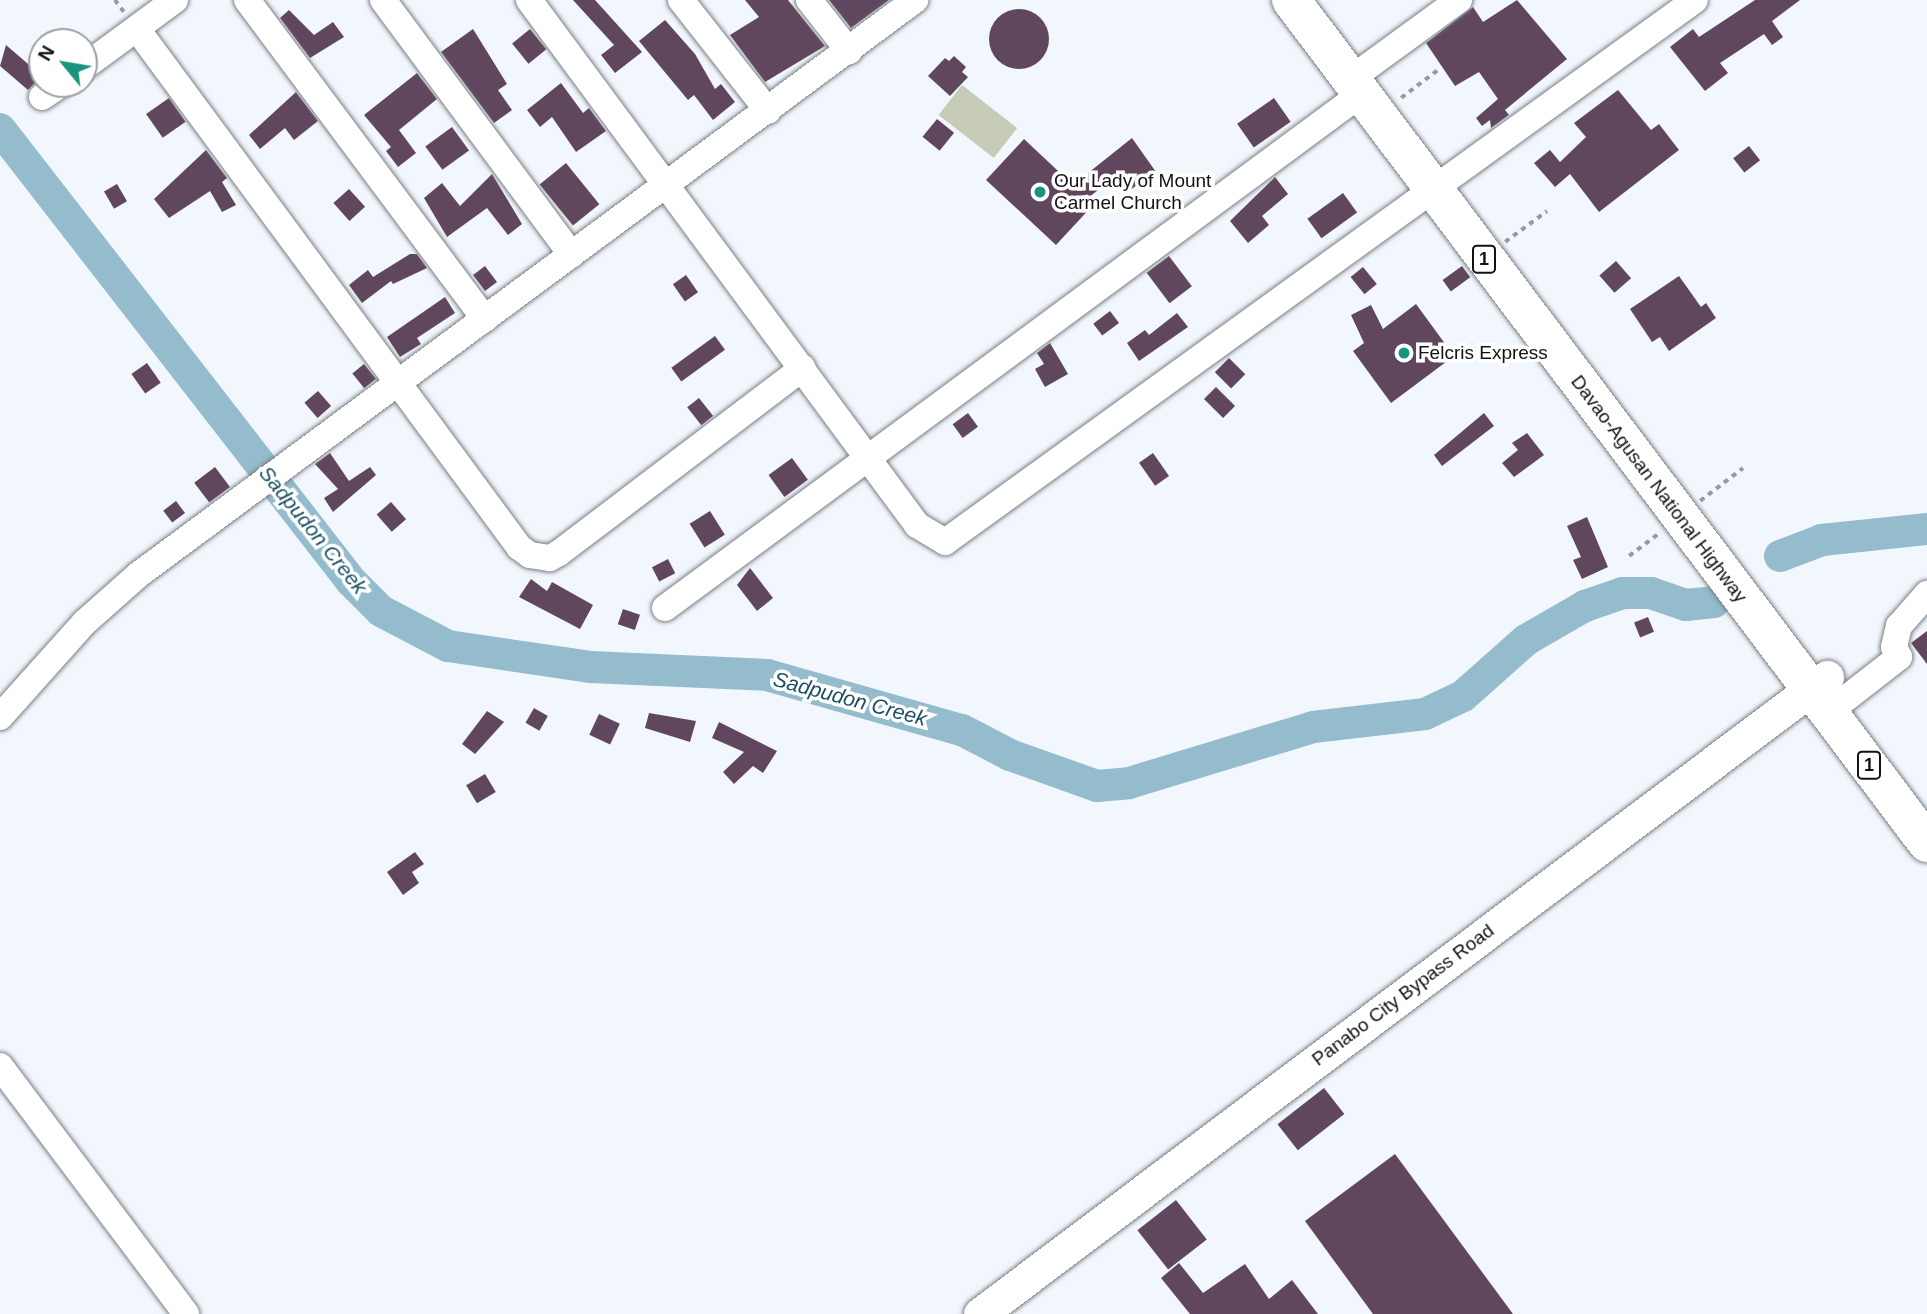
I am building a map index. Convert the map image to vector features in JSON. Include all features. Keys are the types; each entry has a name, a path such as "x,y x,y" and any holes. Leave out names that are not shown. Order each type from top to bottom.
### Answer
{"highway":[{"name":"Davao-Agusan National Highway","path":"1290,0 1374,88"},
{"name":"Davao-Agusan National Highway","path":"1317,0 1441,185 1509,267 1688,510 1927,810"},
{"name":"Davao-Agusan National Highway","path":"1828,688 1927,843"}],"main road":[{"name":"Panabo City Bypass Road","path":"980,1314 1828,688"}],"street":[{"path":"98,57 174,0"},
{"path":"247,0 485,319"},
{"path":"383,0 572,255"},
{"path":"529,0 667,183 917,525 945,542 1695,0"},
{"path":"681,0 768,111"},
{"path":"809,0 849,51"},
{"path":"0,717 109,599 247,493 915,0"},
{"path":"665,608 1374,88 1459,0"},
{"path":"137,29 519,547 550,558 803,368"},
{"path":"1828,688 1899,657 1894,647 1899,626 1927,594"},
{"path":"0,1066 186,1314"}],"path":[{"path":"1374,88 1438,70"},
{"path":"1509,267 1546,211"},
{"path":"1629,556 1743,468"}],"green space":[{"path":"962,85 1017,128 994,158 939,115"}],"building":[{"path":"573,0 595,0 642,52 615,73 601,55 614,45"},
{"path":"745,0 788,0 825,46 765,82 730,35 759,17"},
{"path":"829,0 889,0 851,28"},
{"path":"1517,0 1567,59 1505,110 1509,115 1491,128 1490,120 1482,126 1476,118 1498,99 1479,72 1455,86 1426,43 1473,7 1483,22"},
{"path":"1755,0 1800,0 1772,21 1783,37 1772,45 1764,34 1720,63 1728,73 1705,91 1670,47 1693,29 1699,37"},
{"path":"1013,9 1025,9 1044,22 1049,39 1047,51 1036,64 1025,69 1013,69 994,56 989,45 989,33 1002,14"},
{"path":"289,10 314,35 333,22 344,37 310,58 280,18"},
{"path":"665,20 695,54 715,89 721,84 735,102 713,120 694,95 688,100 639,41"},
{"path":"473,29 507,84 498,90 512,110 494,123 441,52"},
{"path":"530,29 546,49 528,64 512,43"},
{"path":"6,45 28,64 28,90 0,66"},
{"path":"954,56 966,67 962,72 968,77 950,96 928,76 945,58 949,61"},
{"path":"417,73 437,99 399,130 416,153 398,167 386,151 391,147 364,115"},
{"path":"561,83 583,113 589,108 606,131 576,152 552,117 540,127 527,110"},
{"path":"1618,90 1651,130 1659,124 1679,150 1599,212 1570,174 1555,187 1534,163 1550,150 1560,162 1586,137 1574,123"},
{"path":"296,92 318,121 294,140 285,128 260,149 249,135"},
{"path":"169,98 186,122 163,138 146,114"},
{"path":"1274,98 1291,122 1254,148 1237,124"},
{"path":"937,119 954,133 940,151 923,137"},
{"path":"452,127 469,150 442,170 425,146"},
{"name":"Our Lady of Mount Carmel Church","path":"1132,138 1156,172 1127,192 1116,176 1088,198 1094,204 1056,245 986,180 1024,139 1073,185"},
{"path":"1749,146 1760,160 1744,172 1733,158"},
{"path":"206,150 227,178 222,182 236,205 222,212 210,191 169,218 154,199"},
{"path":"566,163 599,204 573,226 540,184"},
{"path":"492,174 522,224 508,235 487,208 447,237 424,198 442,183 460,206"},
{"path":"1275,177 1288,194 1262,216 1269,225 1248,243 1230,221"},
{"path":"117,184 127,201 114,209 104,192"},
{"path":"349,189 365,207 349,221 333,203"},
{"path":"1343,193 1357,212 1322,238 1307,219"},
{"path":"410,254 417,254 427,268 393,284 391,281 362,303 349,285 368,270 373,277"},
{"path":"1169,256 1192,286 1170,303 1147,273"},
{"path":"1616,261 1631,278 1614,293 1599,275"},
{"path":"485,266 497,282 485,291 473,275"},
{"path":"1462,266 1470,277 1451,291 1443,280"},
{"path":"1363,267 1377,284 1364,294 1351,277"},
{"path":"686,275 698,292 685,301 673,284"},
{"path":"1679,276 1701,307 1706,303 1716,318 1669,351 1660,337 1652,342 1630,309"},
{"path":"445,297 455,313 417,338 421,344 400,357 387,337"},
{"name":"Felcris Express","path":"1416,304 1454,356 1391,403 1353,351 1364,343 1351,315 1371,305 1383,329"},
{"path":"1110,311 1119,323 1102,336 1093,324"},
{"path":"1177,313 1188,327 1139,361 1127,343 1145,330 1149,335"},
{"path":"715,336 725,350 681,381 671,368"},
{"path":"1050,343 1068,374 1045,387 1035,369 1044,364 1037,353"},
{"path":"1229,358 1245,374 1231,388 1215,372"},
{"path":"147,363 161,383 145,394 131,374"},
{"path":"364,364 376,379 364,388 352,373"},
{"path":"1216,387 1235,406 1223,418 1204,399"},
{"path":"318,391 331,406 318,418 304,403"},
{"path":"699,398 713,416 701,425 687,407"},
{"path":"968,413 978,427 963,438 953,424"},
{"path":"1484,413 1494,426 1442,466 1434,455"},
{"path":"1527,433 1544,455 1514,477 1502,463 1518,450 1512,443"},
{"path":"330,453 349,481 370,467 376,475 333,512 324,498 338,489 315,464"},
{"path":"1153,453 1169,476 1155,486 1139,463"},
{"path":"792,458 808,480 784,497 769,475"},
{"path":"215,467 230,487 209,503 194,483"},
{"path":"176,501 185,513 172,523 163,511"},
{"path":"391,502 406,519 392,532 377,514"},
{"path":"710,511 725,535 704,547 690,524"},
{"path":"1587,517 1608,567 1582,579 1573,560 1581,557 1567,526"},
{"path":"668,559 675,573 659,581 652,567"},
{"path":"750,568 773,598 757,611 737,585"},
{"path":"531,579 547,591 552,582 593,605 580,629 519,597"},
{"path":"623,609 640,615 635,630 618,624"},
{"path":"1648,617 1654,632 1640,637 1634,623"},
{"path":"1927,631 1927,664 1911,643"},
{"path":"534,708 548,716 539,731 526,723"},
{"path":"487,711 504,722 475,754 462,744"},
{"path":"649,713 696,721 690,742 645,728"},
{"path":"599,714 620,724 610,745 589,735"},
{"path":"719,722 777,751 763,773 753,766 734,784 723,772 744,752 712,738"},
{"path":"485,774 496,792 477,803 466,785"},
{"path":"415,852 424,864 412,872 419,883 403,895 387,872"},
{"path":"1324,1088 1344,1114 1298,1150 1278,1124"},
{"path":"1395,1154 1513,1314 1373,1314 1305,1221"},
{"path":"1176,1200 1207,1239 1168,1270 1137,1230"},
{"path":"1179,1263 1203,1293 1245,1264 1269,1299 1292,1280 1318,1314 1190,1314 1161,1278"}],"waterway":[{"name":"Sadpudon Creek","path":"0,129 351,581 381,611 448,646 591,667 767,675 962,730 1010,755 1097,786 1129,783 1313,727 1425,714 1463,696 1526,640 1585,606 1622,593 1651,593 1686,605 1714,602"},
{"name":"Sadpudon Creek","path":"1780,556 1822,540 1927,529"}],"place":[{"name":"Our Lady of Mount Carmel Church","path":"1040,192"},
{"name":"Felcris Express","path":"1404,353"}]}
